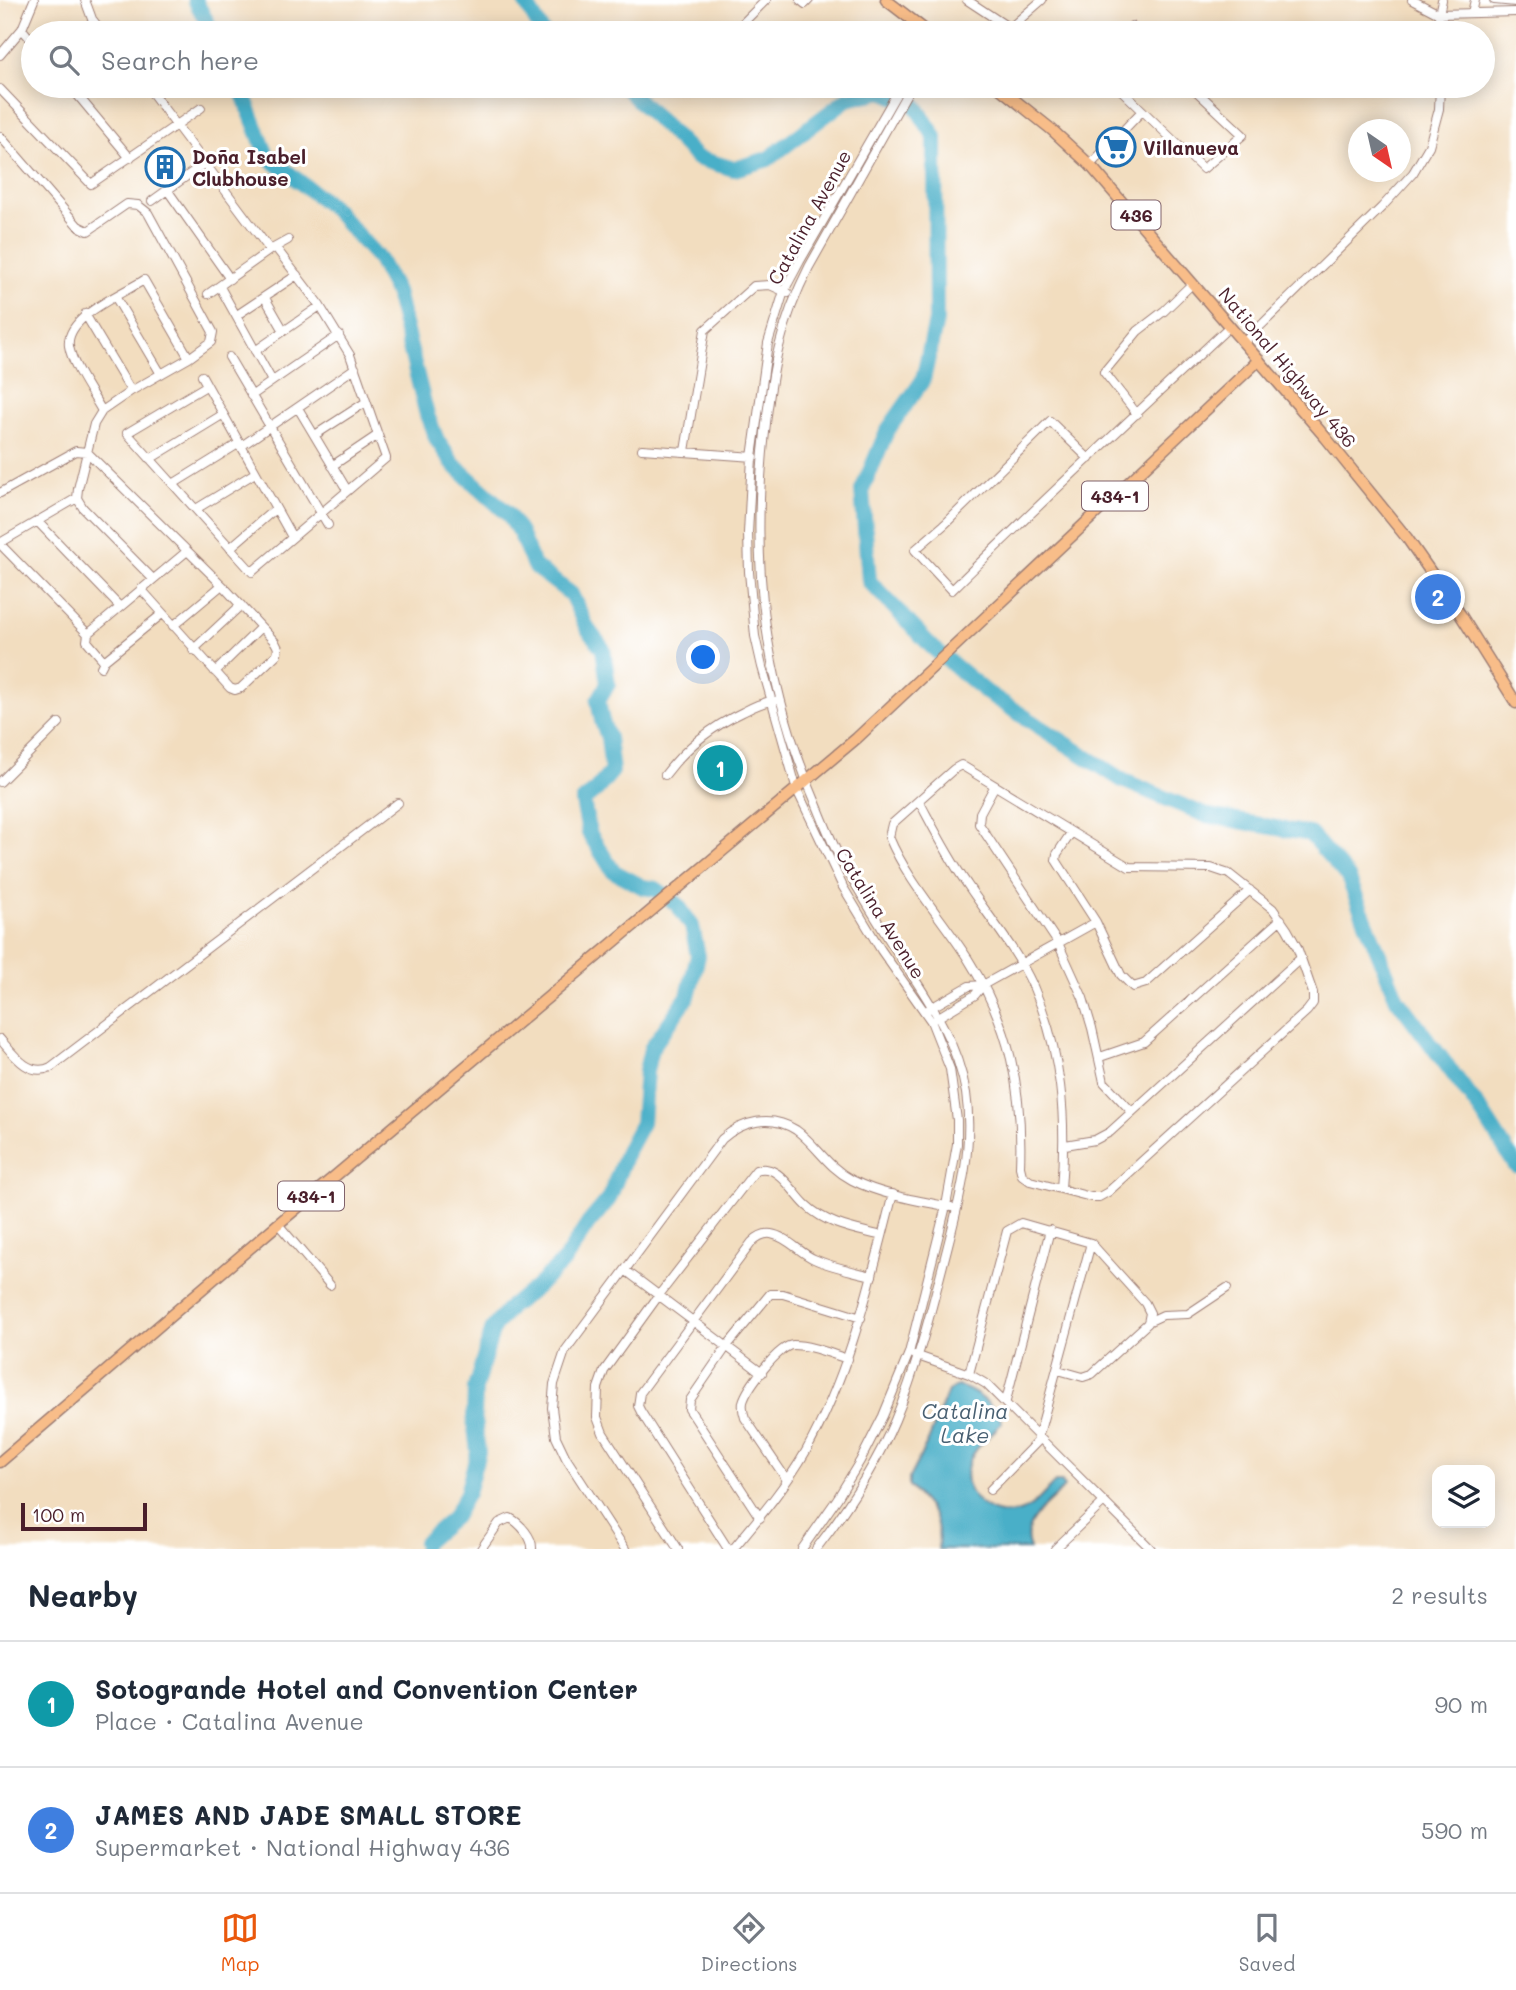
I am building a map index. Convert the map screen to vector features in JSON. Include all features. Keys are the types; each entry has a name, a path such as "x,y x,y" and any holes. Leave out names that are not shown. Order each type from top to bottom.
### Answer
{"main road":[{"path":"886,0 913,21"},
{"name":"National Highway 436","path":"1012,98 1090,165 1259,360 1407,538 1460,614 1516,703"},
{"name":"434-1","path":"0,1462 278,1224 807,782 1259,360"}],"street":[{"path":"25,21 34,0"},
{"path":"85,0 94,21"},
{"path":"745,21 766,0"},
{"path":"800,0 805,4 809,0"},
{"path":"967,0 997,21"},
{"path":"1023,21 1042,0"},
{"path":"1412,0 1438,14 1516,12"},
{"path":"1439,21 1442,0"},
{"path":"1472,13 1475,0"},
{"path":"1494,0 1516,2"},
{"path":"0,55 21,30"},
{"path":"0,89 91,184 201,108"},
{"path":"80,98 130,158"},
{"path":"156,98 273,249 297,275 339,335 355,368 386,458 252,572 127,433 206,386"},
{"name":"Catalina Avenue","path":"817,1549 848,1506 895,1420 957,1208 968,1147 967,1103 959,1066 940,1016 890,942 839,857 807,782 781,703 766,634 759,571 762,457 778,345 794,295 896,98"},
{"name":"Catalina Avenue","path":"802,1549 860,1461 913,1354 954,1169 957,1120 950,1069 931,1021 881,950 843,887 797,790 755,636 748,533 752,457 768,343 784,291 903,98"},
{"path":"1129,98 1203,169 1243,135 1204,98"},
{"path":"1244,342 1382,208 1413,173 1429,146 1439,98"},
{"path":"1090,165 1142,111"},
{"path":"0,136 78,226 88,231 127,204 138,205 148,213 214,332 211,342 189,358 102,411 94,424 87,452 77,498 83,508 153,579"},
{"path":"152,201 205,163"},
{"path":"168,191 230,279"},
{"path":"208,294 288,240"},
{"path":"237,315 297,275"},
{"path":"102,411 69,346 71,331 85,314 144,280 189,358"},
{"path":"1137,414 1104,372 1138,331 1193,283"},
{"path":"685,451 705,330 754,286 770,285 794,295"},
{"path":"220,287 272,381"},
{"path":"116,298 161,374"},
{"path":"265,298 284,331"},
{"path":"255,351 320,306"},
{"path":"85,314 131,391"},
{"path":"1089,459 1050,421 915,550 952,590 1038,505 1089,459 1230,326"},
{"path":"251,396 339,335"},
{"path":"229,357 328,525"},
{"path":"173,484 269,428 355,368"},
{"path":"202,376 292,537"},
{"path":"315,435 366,402"},
{"path":"298,408 347,490"},
{"path":"150,459 222,415"},
{"path":"332,466 378,435"},
{"path":"642,449 762,457"},
{"path":"0,493 76,451 87,452 241,605 278,648 277,654 242,688 230,688 193,650 141,589"},
{"path":"197,509 255,473"},
{"path":"77,498 0,543 88,634"},
{"path":"230,548 275,509"},
{"path":"37,521 120,607"},
{"path":"162,614 103,664 87,641 88,634 186,552"},
{"path":"173,626 222,585"},
{"path":"193,650 241,605"},
{"path":"215,672 261,627"},
{"path":"665,775 677,759 707,732 731,718 771,701 781,703"},
{"path":"0,782 58,723"},
{"path":"961,765 1129,866 1212,868 1229,874 1273,909 1281,919 1301,958 1313,993 1313,1003 1108,1192 1095,1198 1030,1181 1020,1171 1021,1110 1013,1061 994,1005 967,958 914,881 889,837 892,824 919,801 961,765"},
{"path":"994,787 980,813 979,824 1058,943 1083,998 1100,1057 1104,1082 1132,1112"},
{"path":"919,801 948,855 1021,964 1041,1006 1055,1052 1062,1098 1065,1145 1061,1189"},
{"path":"0,1039 17,1060 29,1068 38,1071 51,1067 398,803"},
{"path":"1071,833 1056,860 1096,922 1124,981 1133,987 1140,987 1250,890"},
{"path":"1100,1057 1144,1042 1281,919"},
{"path":"931,1021 975,995 983,985 1096,922"},
{"path":"1065,1145 1101,1137 1301,958"},
{"path":"925,1012 969,986 983,985"},
{"path":"625,1549 566,1458 556,1437 552,1408 554,1384 565,1351 722,1139 741,1125 764,1121 787,1126 797,1131 827,1163 866,1186 957,1208"},
{"path":"678,1549 603,1433 597,1408 598,1388 604,1371 751,1174 760,1169 776,1172 801,1200 826,1220 882,1236"},
{"path":"872,1276 816,1260 778,1236 768,1233 762,1235 752,1242 640,1393 638,1406 730,1549 760,1518 787,1480 819,1425 848,1359 861,1318 872,1276 882,1236 893,1194"},
{"path":"970,1374 1007,1231 1021,1223 1091,1242 1145,1303 1150,1313 1148,1322"},
{"path":"278,1224 330,1285"},
{"path":"1006,1401 1050,1230"},
{"path":"989,1490 1033,1448 1040,1436 1091,1242"},
{"path":"625,1270 762,1373"},
{"path":"1058,1370 1083,1377 1092,1374 1148,1322 1163,1315 1188,1314 1227,1288"},
{"path":"760,1518 689,1409 690,1400 727,1346 767,1296 774,1293 861,1318"},
{"path":"787,1480 745,1418 742,1408 744,1398 778,1352 792,1345 848,1359"},
{"path":"913,1354 970,1374 986,1384 1006,1401 1151,1549"},
{"path":"1055,1549 1104,1502"},
{"path":"481,1549 499,1523 510,1518 515,1520 532,1541 532,1549"}],"water":[{"name":"Catalina Lake","path":"957,1386 983,1399 1002,1422 978,1447 968,1465 968,1487 981,1504 990,1510 1011,1514 1027,1509 1055,1482 1062,1482 1064,1487 1041,1509 1031,1524 1028,1532 1030,1549 938,1549 936,1521 928,1507 909,1486 909,1478 928,1441 948,1391"}],"waterway":[{"path":"195,0 206,21"},
{"path":"524,0 536,21"},
{"path":"245,98 267,156 334,209 378,258 396,292 427,415 437,440 453,464 508,514 520,533 534,566 571,594 587,628 603,649 608,684 598,701 608,738 612,771 583,801 589,833 613,871 643,887 656,889 677,904 692,926 698,956 688,996 651,1049 646,1071 642,1123 627,1151 609,1199 588,1224 564,1261 511,1306 493,1328 475,1388 474,1419 478,1452 467,1493 454,1517 425,1542"},
{"path":"636,98 697,158 734,169 768,159 851,98"},
{"path":"898,98 915,105 935,137 936,321 923,380 887,431 862,490 869,581 932,647 986,692 1122,780 1205,815 1310,834 1348,877 1397,999 1481,1111 1516,1166"},
{"path":"418,1549 425,1542"}],"place":[{"name":"Villanueva","path":"1116,147"},
{"name":"Doña Isabel Clubhouse","path":"165,167"},
{"name":"JAMES AND JADE SMALL STORE","path":"1438,597"},
{"name":"Sotogrande Hotel and Convention Center","path":"720,768"}]}
